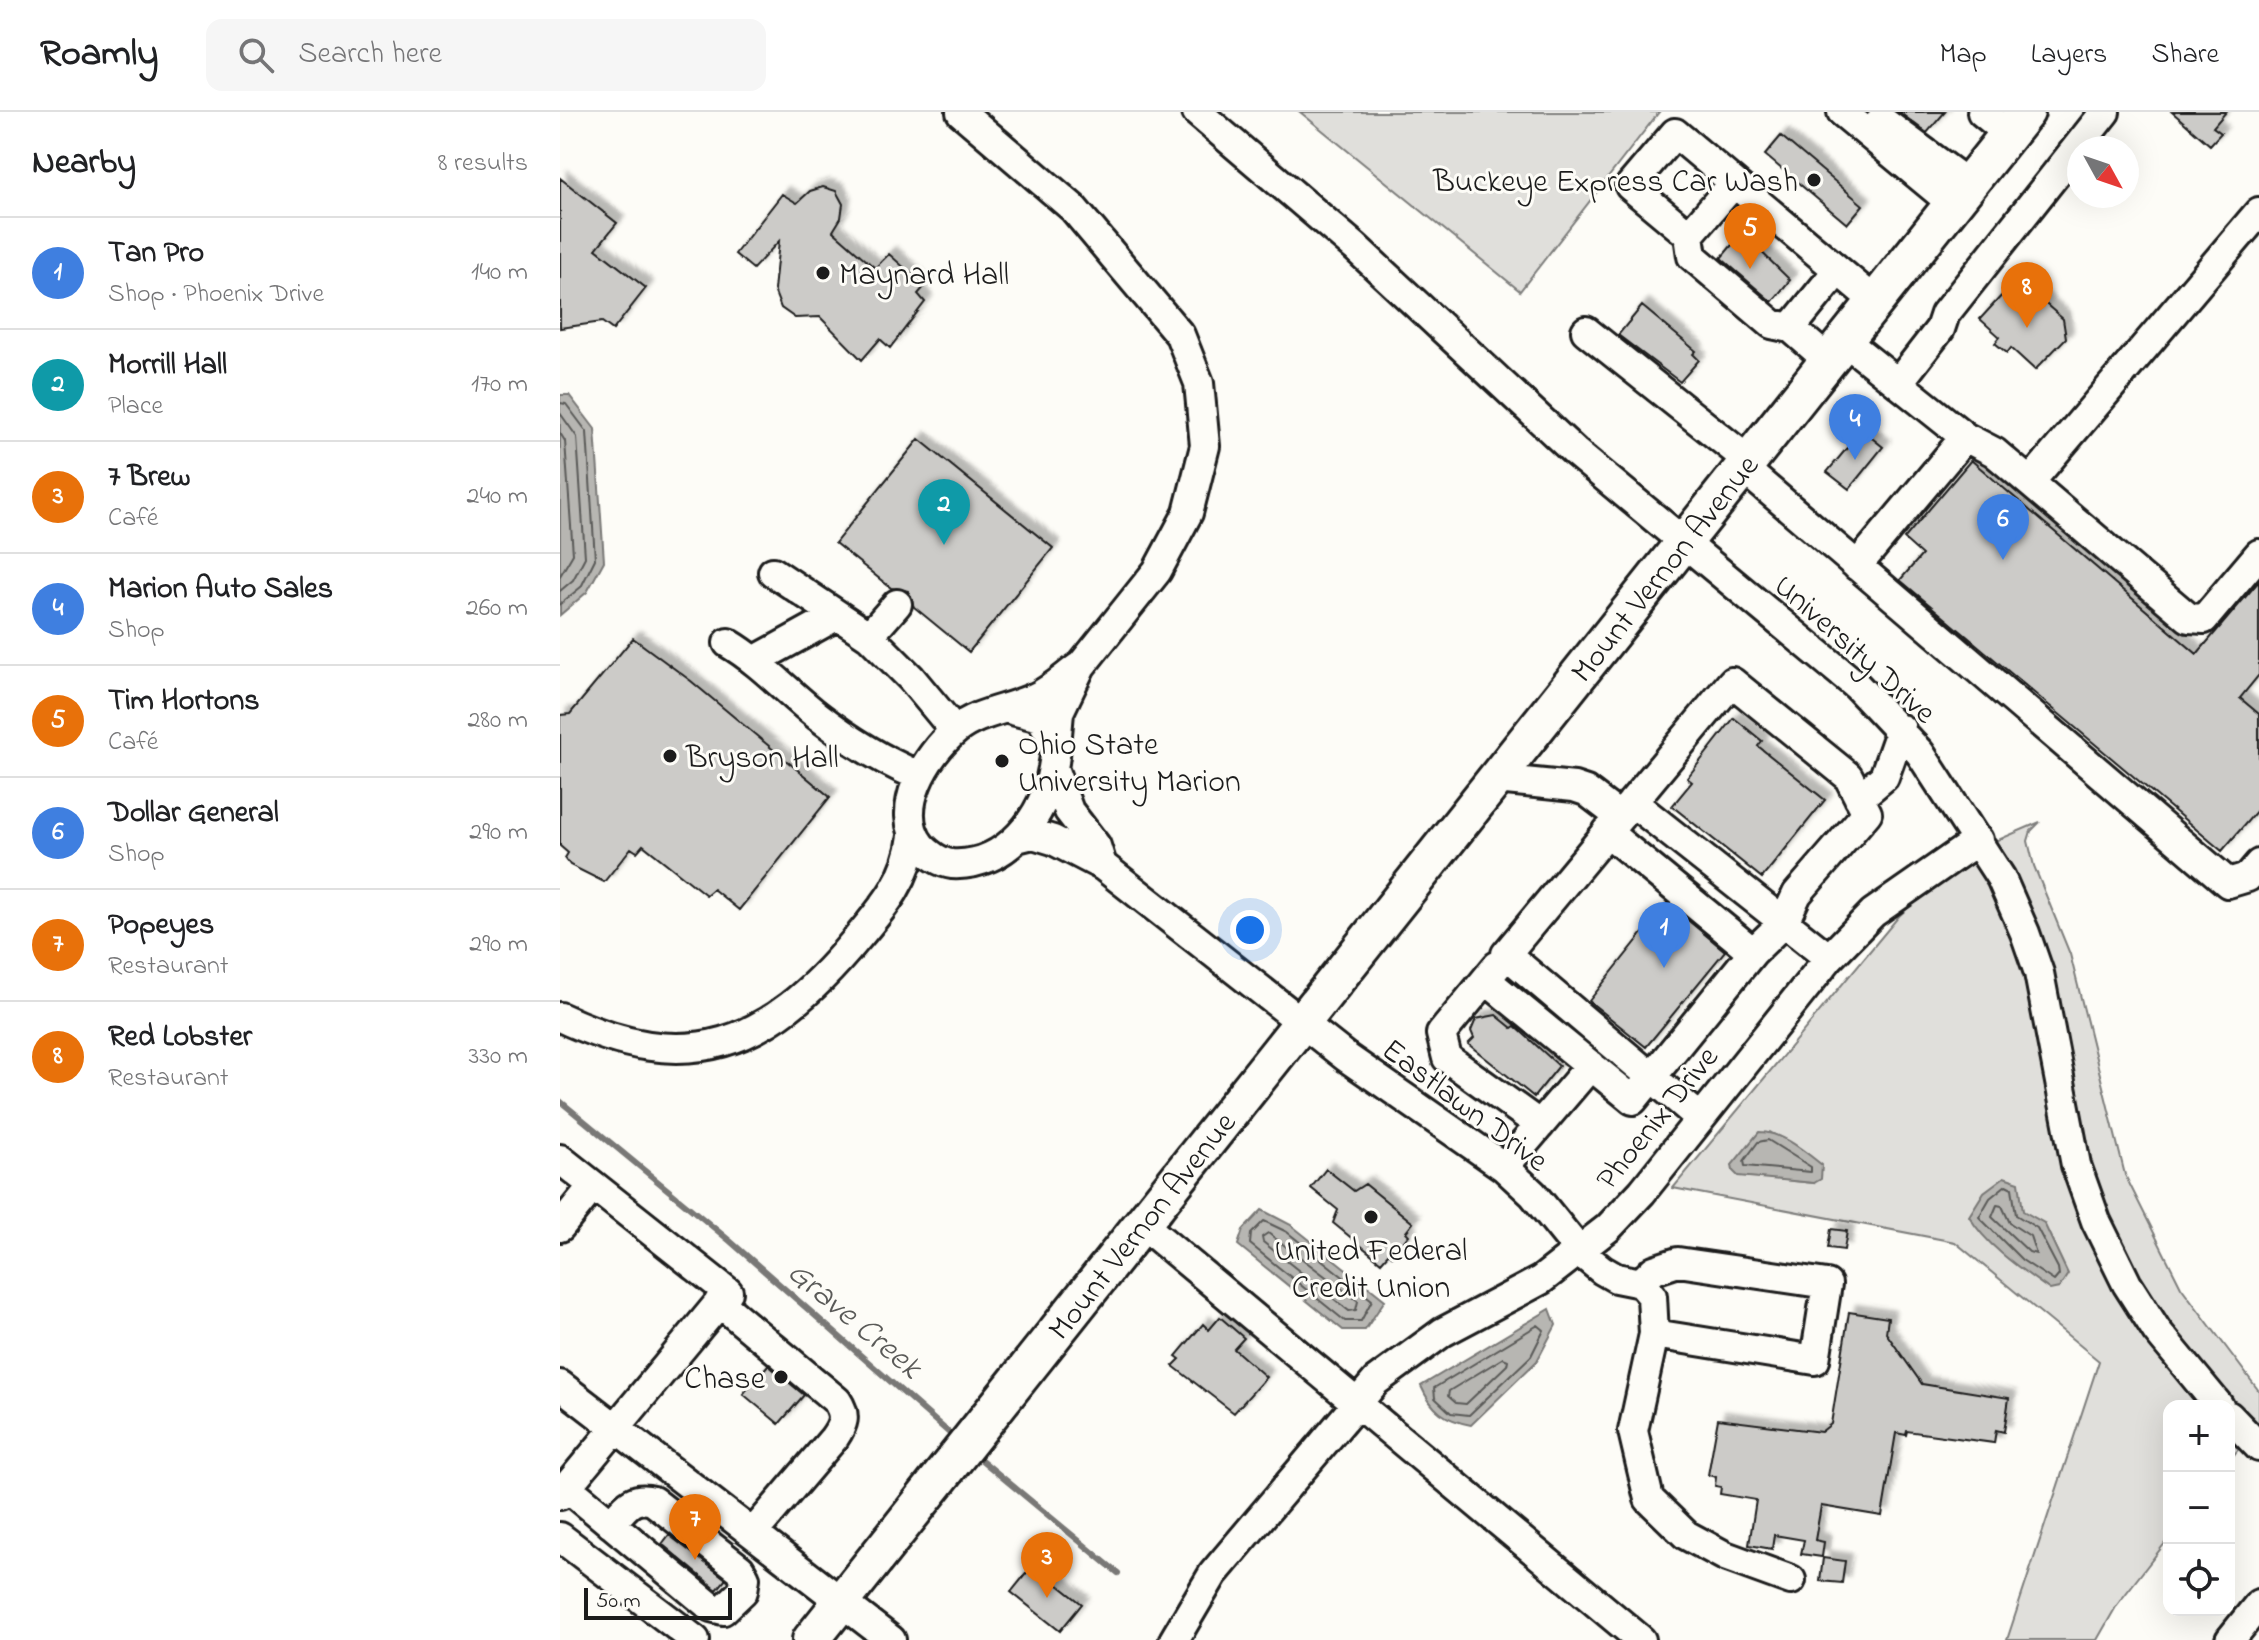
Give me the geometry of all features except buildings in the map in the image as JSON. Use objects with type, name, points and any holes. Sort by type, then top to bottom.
[{"type":"main road","name":"Mount Vernon Avenue","points":[[811,1640],[1961,194],[2006,119]]},
{"type":"street","points":[[560,1017],[597,1034],[644,1046],[690,1048],[741,1037],[781,1015],[820,984],[895,894],[928,870],[991,855],[1017,838],[1038,815],[1050,789],[1059,712],[1081,666],[1157,571],[1188,513],[1205,446],[1199,383],[1180,335],[1073,208],[961,112]]},
{"type":"street","name":"University Drive","points":[[1197,112],[1355,247],[1575,452],[1857,686],[1901,729],[2001,878],[2039,973],[2076,1165],[2096,1221],[2127,1284],[2157,1331],[2214,1400]]},
{"type":"street","points":[[1842,112],[1961,194]]},
{"type":"street","points":[[1871,112],[1902,139],[1930,153],[1961,194]]},
{"type":"street","points":[[1898,383],[1940,329],[1945,314],[2105,112]]},
{"type":"street","points":[[1876,302],[1675,133],[1630,186],[1689,235],[1692,256],[1772,324],[1791,328],[1898,383],[1965,437],[1994,452],[2189,618],[2204,619],[2259,554]]},
{"type":"street","points":[[1689,235],[1734,183]]},
{"type":"street","points":[[2030,482],[2259,212]]},
{"type":"street","points":[[1791,328],[1838,270]]},
{"type":"street","points":[[1586,331],[1746,465],[1857,566],[2228,883],[2248,877],[2259,864]]},
{"type":"street","points":[[1857,566],[1965,437]]},
{"type":"street","points":[[773,572],[869,636],[943,713],[955,731]]},
{"type":"street","points":[[869,636],[897,604]]},
{"type":"street","points":[[756,660],[836,616]]},
{"type":"street","points":[[728,643],[756,660],[819,717],[880,757],[919,776]]},
{"type":"street","points":[[895,894],[910,856],[913,836],[909,811],[919,776],[955,731],[977,716],[1008,709],[1040,695],[1081,666]]},
{"type":"street","points":[[1486,980],[1633,1100],[1753,952],[1784,922],[1797,894],[1867,813],[1848,776],[1732,682],[1441,1034],[1447,1058],[1540,1125]]},
{"type":"street","points":[[1008,709],[1040,717],[1069,811],[1096,846],[1103,866]]},
{"type":"street","points":[[1859,798],[1884,777],[1901,729]]},
{"type":"street","points":[[1496,779],[1586,791],[1620,817],[1784,922],[1829,958]]},
{"type":"street","points":[[1620,817],[1753,952]]},
{"type":"street","points":[[1017,838],[1033,834],[1053,840],[1103,866],[1301,1023]]},
{"type":"street","points":[[913,836],[928,854],[951,864]]},
{"type":"street","name":"Phoenix Drive","points":[[1174,1640],[1213,1574],[1376,1381],[1443,1332],[1541,1280],[1580,1252],[1642,1192],[1829,958],[1873,913],[1978,840]]},
{"type":"street","points":[[1506,954],[1700,1118]]},
{"type":"street","name":"Eastlawn Drive","points":[[1301,1023],[1504,1167],[1533,1194],[1580,1252],[1616,1278],[1641,1283]]},
{"type":"street","points":[[1504,1167],[1591,1065]]},
{"type":"street","points":[[560,1159],[728,1292],[563,1491],[611,1524],[711,1607],[723,1610],[743,1591],[745,1578],[740,1569],[653,1501],[640,1497],[630,1501],[611,1524]]},
{"type":"street","points":[[560,1227],[593,1186]]},
{"type":"street","points":[[1142,1224],[1641,1640]]},
{"type":"street","points":[[1654,1334],[1815,1360],[1827,1284],[1678,1262],[1654,1270],[1641,1283],[1652,1296],[1654,1334],[1633,1431],[1639,1470],[1649,1499],[1686,1535],[1725,1556],[1791,1580]]},
{"type":"street","points":[[719,1302],[837,1401],[844,1411],[842,1425],[834,1438],[753,1533]]},
{"type":"street","points":[[560,1385],[891,1640]]},
{"type":"street","points":[[2235,1422],[2259,1447]]},
{"type":"street","points":[[560,1537],[695,1640]]},
{"type":"street","points":[[2230,1640],[2259,1604]]},
{"type":"shaded area","points":[[1300,112],[1659,112],[1520,291]]},
{"type":"shaded area","points":[[2040,822],[2031,831],[2028,841],[2034,866],[2070,954],[2125,1175],[2181,1287],[2259,1391],[2259,1452],[2245,1441],[2235,1454],[2235,1400],[2163,1400],[2163,1546],[2117,1605],[2097,1640],[2007,1640],[2099,1361],[1955,1242],[1673,1188],[1899,916],[1970,852]],"holes":[[[1770,1132],[1806,1153],[1814,1183],[1739,1175]]]},
{"type":"water","points":[[560,395],[569,395],[595,429],[604,561],[587,592],[560,615]]},
{"type":"water","points":[[1759,1132],[1785,1139],[1808,1154],[1822,1165],[1821,1179],[1814,1183],[1738,1176],[1732,1165]]},
{"type":"water","points":[[2004,1177],[2019,1182],[2023,1211],[2044,1223],[2068,1274],[2059,1288],[2050,1290],[2017,1266],[1985,1237],[1969,1216],[1984,1192]]},
{"type":"water","points":[[1262,1210],[1291,1225],[1385,1300],[1365,1330],[1343,1330],[1238,1245],[1243,1230]]},
{"type":"water","points":[[1550,1309],[1556,1325],[1537,1361],[1471,1425],[1447,1417],[1430,1402],[1421,1386]]},
{"type":"waterway","name":"Grave Creek","points":[[560,1101],[730,1241],[955,1438]]},
{"type":"waterway","name":"Grave Creek","points":[[973,1453],[1118,1573]]},
{"type":"place","name":"Buckeye Express Car Wash","points":[[1814,180]]},
{"type":"place","name":"Tim Hortons","points":[[1750,269]]},
{"type":"place","name":"Maynard Hall","points":[[823,273]]},
{"type":"place","name":"Red Lobster","points":[[2027,328]]},
{"type":"place","name":"Marion Auto Sales","points":[[1855,460]]},
{"type":"place","name":"Morrill Hall","points":[[944,545]]},
{"type":"place","name":"Dollar General","points":[[2003,560]]},
{"type":"place","name":"Bryson Hall","points":[[670,756]]},
{"type":"place","name":"Ohio State University Marion","points":[[1002,761]]},
{"type":"place","name":"Tan Pro","points":[[1664,968]]},
{"type":"place","name":"United Federal Credit Union","points":[[1371,1217]]},
{"type":"place","name":"Chase","points":[[781,1377]]},
{"type":"place","name":"Popeyes","points":[[695,1560]]},
{"type":"place","name":"7 Brew","points":[[1047,1598]]}]
